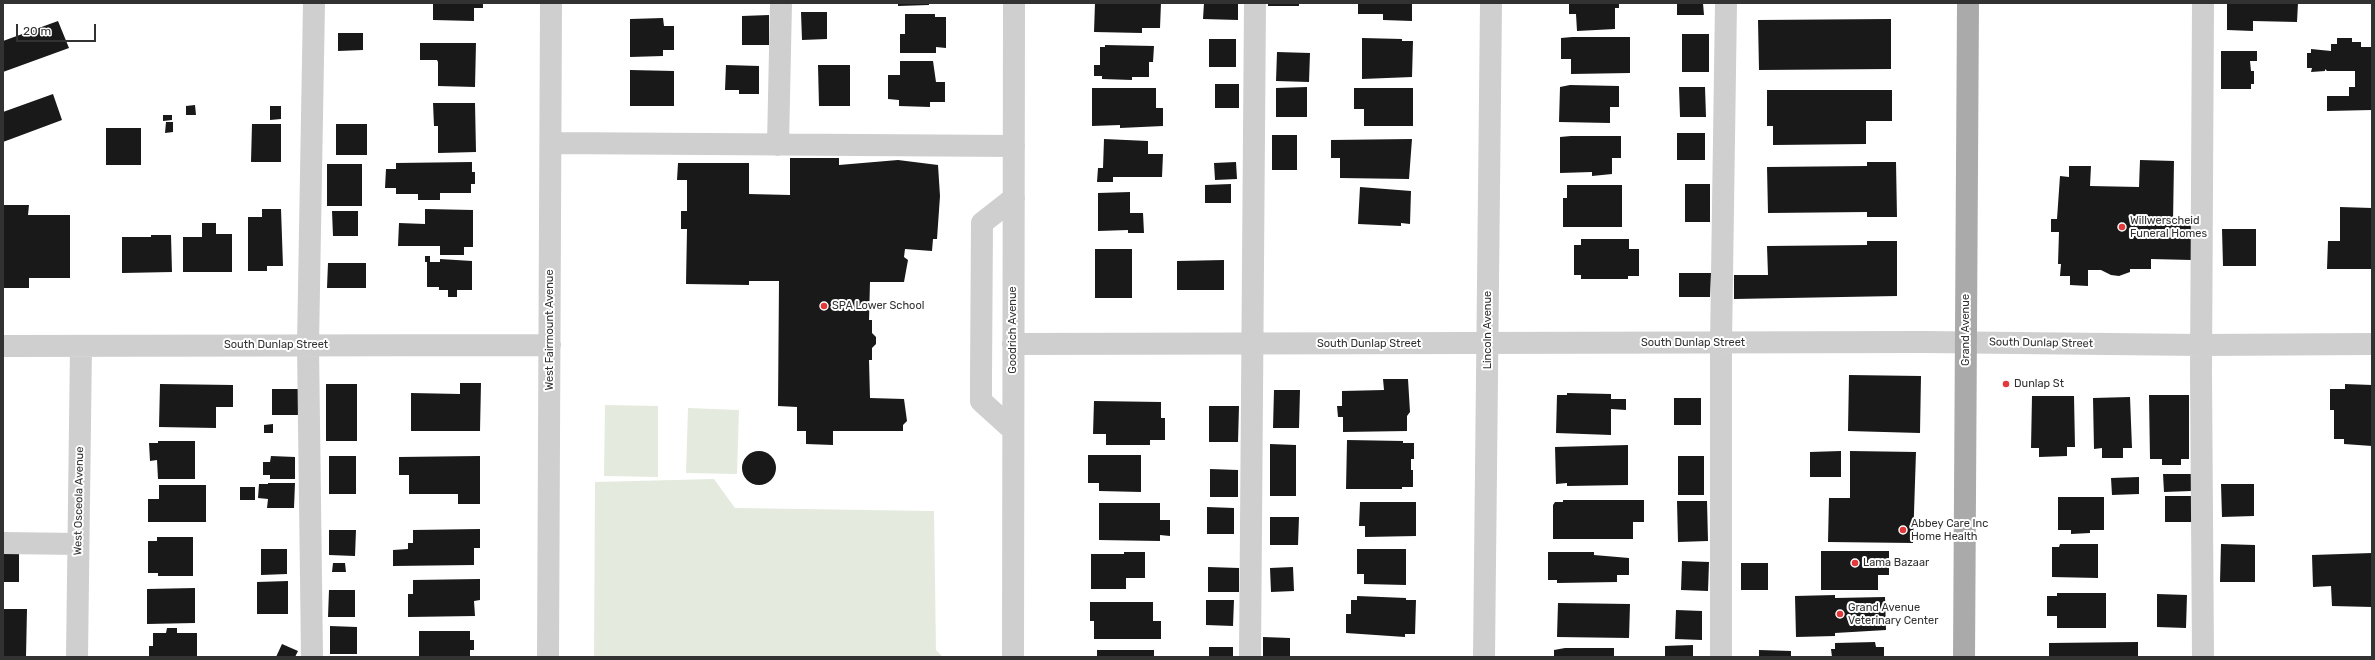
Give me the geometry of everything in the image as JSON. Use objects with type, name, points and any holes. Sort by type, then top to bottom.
[{"type":"main road","name":"Grand Avenue","points":[[1964,657],[1968,3]]},
{"type":"street","points":[[312,657],[308,345],[314,3]]},
{"type":"street","name":"West Fairmount Avenue","points":[[548,657],[551,3]]},
{"type":"street","points":[[778,145],[781,3]]},
{"type":"street","name":"Goodrich Avenue","points":[[1013,657],[1014,3]]},
{"type":"street","points":[[1250,657],[1255,3]]},
{"type":"street","name":"Lincoln Avenue","points":[[1484,657],[1491,3]]},
{"type":"street","points":[[1721,657],[1721,343],[1726,3]]},
{"type":"street","points":[[2203,3],[2201,345],[2203,657]]},
{"type":"street","points":[[550,143],[1014,146]]},
{"type":"street","points":[[1013,430],[981,401],[981,369],[982,223],[1014,198]]},
{"type":"street","name":"South Dunlap Street","points":[[1013,344],[1966,342],[2201,345],[2372,344]]},
{"type":"street","name":"South Dunlap Street","points":[[3,346],[550,345]]},
{"type":"street","name":"West Osceola Avenue","points":[[77,657],[81,346]]},
{"type":"street","points":[[3,544],[78,544]]},
{"type":"shaded area","points":[[605,405],[658,406],[658,477],[604,476]]},
{"type":"shaded area","points":[[688,408],[739,410],[737,474],[686,473]]},
{"type":"shaded area","points":[[714,479],[735,508],[934,511],[936,650],[943,657],[594,657],[595,482]]},
{"type":"building","points":[[433,3],[483,3],[483,8],[474,8],[474,21],[433,20]]},
{"type":"building","points":[[898,3],[929,3],[929,5],[898,6]]},
{"type":"building","points":[[1095,3],[1161,3],[1160,28],[1142,28],[1142,33],[1094,32]]},
{"type":"building","points":[[1204,3],[1238,3],[1238,20],[1203,19]]},
{"type":"building","points":[[1268,3],[1299,3],[1299,6],[1268,6]]},
{"type":"building","points":[[1358,3],[1412,3],[1412,21],[1383,20],[1383,14],[1358,14]]},
{"type":"building","points":[[1569,3],[1619,3],[1619,8],[1615,8],[1615,29],[1577,31],[1576,14],[1569,14]]},
{"type":"building","points":[[1677,3],[1703,3],[1704,15],[1677,15]]},
{"type":"building","points":[[2227,3],[2298,3],[2297,22],[2253,21],[2253,31],[2227,30]]},
{"type":"building","points":[[801,12],[827,12],[827,39],[802,40]]},
{"type":"building","points":[[905,14],[935,14],[935,17],[946,17],[946,48],[936,47],[936,53],[900,53],[900,34],[905,34]]},
{"type":"building","points":[[769,15],[769,45],[742,45],[742,16]]},
{"type":"building","points":[[663,18],[664,26],[674,26],[674,50],[663,50],[663,56],[630,57],[630,19]]},
{"type":"building","points":[[1891,19],[1891,69],[1759,70],[1758,20]]},
{"type":"building","points":[[58,21],[69,48],[3,72],[3,41]]},
{"type":"building","points":[[338,33],[363,33],[363,50],[338,51]]},
{"type":"building","points":[[1682,34],[1709,34],[1709,72],[1682,72]]},
{"type":"building","points":[[1630,37],[1630,73],[1571,74],[1571,59],[1561,59],[1561,38]]},
{"type":"building","points":[[1362,38],[1402,39],[1402,41],[1413,41],[1412,77],[1362,79]]},
{"type":"building","points":[[2337,38],[2352,38],[2352,42],[2361,42],[2361,47],[2372,47],[2372,110],[2327,111],[2327,96],[2349,96],[2349,87],[2355,87],[2355,71],[2327,71],[2325,69],[2325,71],[2311,72],[2312,68],[2307,68],[2307,53],[2311,53],[2311,49],[2331,51],[2331,44],[2337,44]]},
{"type":"building","points":[[1209,39],[1236,39],[1236,67],[1209,67]]},
{"type":"building","points":[[420,43],[476,43],[475,87],[438,86],[438,62],[437,60],[420,60]]},
{"type":"building","points":[[1105,45],[1154,46],[1153,62],[1149,62],[1149,77],[1132,77],[1132,80],[1102,79],[1102,76],[1094,76],[1094,65],[1100,65],[1100,47],[1105,47]]},
{"type":"building","points":[[2221,51],[2257,51],[2257,61],[2250,61],[2251,71],[2254,71],[2254,84],[2251,84],[2251,89],[2221,89]]},
{"type":"building","points":[[1277,52],[1310,53],[1309,82],[1276,81]]},
{"type":"building","points":[[900,61],[933,61],[936,82],[945,82],[945,102],[930,102],[930,107],[899,106],[899,100],[888,99],[888,75],[900,75]]},
{"type":"building","points":[[726,65],[759,66],[759,94],[739,94],[739,90],[725,90]]},
{"type":"building","points":[[818,65],[850,65],[850,106],[819,106]]},
{"type":"building","points":[[630,70],[674,71],[674,106],[630,106]]},
{"type":"building","points":[[1215,84],[1239,84],[1239,108],[1215,108]]},
{"type":"building","points":[[1570,85],[1619,86],[1619,107],[1610,107],[1610,123],[1559,122],[1560,87]]},
{"type":"building","points":[[1307,87],[1307,117],[1276,117],[1276,88]]},
{"type":"building","points":[[1679,87],[1705,87],[1706,117],[1680,117]]},
{"type":"building","points":[[1092,88],[1156,88],[1156,108],[1163,108],[1163,126],[1120,128],[1120,125],[1092,126]]},
{"type":"building","points":[[1354,88],[1413,88],[1413,126],[1364,126],[1364,109],[1354,109]]},
{"type":"building","points":[[1767,90],[1892,90],[1892,121],[1866,121],[1866,144],[1773,145],[1773,126],[1767,126]]},
{"type":"building","points":[[53,94],[62,120],[3,142],[3,112]]},
{"type":"building","points":[[433,103],[475,103],[476,152],[438,153],[438,126],[434,126]]},
{"type":"building","points":[[195,105],[196,115],[186,115],[186,106]]},
{"type":"building","points":[[270,106],[281,106],[281,119],[270,120]]},
{"type":"building","points":[[163,115],[172,115],[172,120],[163,121]]},
{"type":"building","points":[[166,122],[173,122],[173,132],[165,133]]},
{"type":"building","points":[[252,124],[281,124],[281,162],[251,162]]},
{"type":"building","points":[[336,124],[367,124],[367,155],[336,155]]},
{"type":"building","points":[[106,128],[141,128],[141,165],[106,165]]},
{"type":"building","points":[[1677,133],[1705,133],[1705,160],[1677,160]]},
{"type":"building","points":[[1272,135],[1297,135],[1297,170],[1272,170]]},
{"type":"building","points":[[1621,136],[1621,158],[1612,158],[1612,174],[1592,176],[1592,172],[1560,173],[1560,137]]},
{"type":"building","points":[[1104,139],[1148,141],[1148,154],[1163,154],[1162,177],[1113,177],[1113,182],[1097,182],[1098,168],[1103,168]]},
{"type":"building","points":[[1412,139],[1409,179],[1340,178],[1340,158],[1331,158],[1331,140]]},
{"type":"building","name":"SPA Lower School","points":[[790,158],[839,158],[839,165],[898,160],[938,165],[940,196],[937,239],[933,239],[932,251],[905,249],[904,257],[908,260],[904,282],[870,282],[869,320],[872,320],[872,333],[876,337],[876,344],[872,348],[872,360],[869,360],[870,398],[904,399],[907,421],[903,425],[903,431],[833,431],[833,445],[806,444],[806,431],[797,431],[797,407],[778,406],[779,281],[749,281],[749,285],[686,284],[687,229],[681,229],[681,211],[687,211],[687,180],[677,180],[678,163],[749,163],[749,194],[790,195]]},
{"type":"building","name":"Willwerscheid Funeral Homes","points":[[2140,160],[2174,161],[2173,222],[2192,223],[2191,260],[2151,259],[2151,269],[2130,269],[2130,272],[2119,276],[2111,275],[2101,270],[2088,270],[2088,286],[2070,285],[2070,276],[2060,276],[2061,264],[2058,264],[2059,232],[2051,232],[2051,219],[2057,219],[2060,176],[2069,177],[2069,166],[2091,166],[2090,186],[2139,187]]},
{"type":"building","points":[[472,162],[472,172],[475,172],[475,184],[471,184],[471,193],[440,193],[440,200],[418,200],[418,194],[396,194],[396,188],[385,188],[386,169],[396,169],[396,163]]},
{"type":"building","points":[[1236,162],[1237,179],[1215,180],[1214,163]]},
{"type":"building","points":[[1867,162],[1896,162],[1897,217],[1867,217],[1867,212],[1768,213],[1767,167],[1867,166]]},
{"type":"building","points":[[327,164],[362,164],[362,206],[327,206]]},
{"type":"building","points":[[1231,184],[1231,203],[1205,203],[1205,185]]},
{"type":"building","points":[[1685,184],[1710,184],[1710,222],[1685,222]]},
{"type":"building","points":[[1567,185],[1622,185],[1622,227],[1563,227],[1563,198],[1567,198]]},
{"type":"building","points":[[1360,187],[1411,191],[1410,224],[1401,223],[1401,226],[1358,224]]},
{"type":"building","points":[[1130,192],[1130,213],[1143,213],[1144,233],[1128,233],[1128,230],[1098,231],[1098,193]]},
{"type":"building","points":[[3,205],[29,205],[28,215],[70,215],[70,278],[29,278],[29,288],[3,288]]},
{"type":"building","points":[[2340,207],[2372,208],[2372,269],[2327,269],[2328,241],[2340,241]]},
{"type":"building","points":[[262,209],[281,209],[283,266],[267,266],[267,271],[248,271],[248,217],[262,217]]},
{"type":"building","points":[[425,209],[473,210],[473,247],[464,247],[464,255],[440,255],[440,246],[398,246],[399,223],[425,224]]},
{"type":"building","points":[[332,211],[358,211],[358,236],[333,236]]},
{"type":"building","points":[[202,223],[216,223],[216,234],[232,234],[232,272],[183,272],[183,237],[202,237]]},
{"type":"building","points":[[2222,229],[2256,229],[2256,266],[2223,266]]},
{"type":"building","points":[[151,235],[171,235],[172,272],[122,273],[122,237],[151,237]]},
{"type":"building","points":[[1581,239],[1629,239],[1629,249],[1639,249],[1639,276],[1628,276],[1628,279],[1581,279],[1581,275],[1574,275],[1574,245],[1581,245]]},
{"type":"building","points":[[1867,241],[1897,241],[1897,296],[1734,299],[1734,275],[1768,275],[1767,246],[1867,245]]},
{"type":"building","points":[[1095,249],[1132,249],[1132,298],[1095,298]]},
{"type":"building","points":[[425,256],[430,256],[430,262],[440,262],[440,259],[472,261],[472,290],[457,290],[457,297],[448,297],[448,290],[439,290],[439,287],[427,287],[427,262],[425,262]]},
{"type":"building","points":[[1224,260],[1224,290],[1177,290],[1177,261]]},
{"type":"building","points":[[328,263],[366,263],[366,288],[327,288]]},
{"type":"building","points":[[1679,273],[1711,273],[1710,297],[1679,297]]},
{"type":"building","points":[[1849,375],[1921,376],[1920,433],[1848,431]]},
{"type":"building","points":[[1383,379],[1408,379],[1410,412],[1407,416],[1407,431],[1343,432],[1343,417],[1338,417],[1337,406],[1342,406],[1342,391],[1384,390]]},
{"type":"building","points":[[460,383],[481,383],[480,431],[411,431],[411,393],[460,394]]},
{"type":"building","points":[[160,384],[233,385],[233,407],[216,407],[216,428],[159,427]]},
{"type":"building","points":[[326,384],[357,384],[357,441],[326,441]]},
{"type":"building","points":[[2345,384],[2372,385],[2372,446],[2344,444],[2344,439],[2334,439],[2334,410],[2330,410],[2330,389],[2345,389]]},
{"type":"building","points":[[272,389],[300,389],[300,415],[272,415]]},
{"type":"building","points":[[1274,390],[1300,390],[1299,428],[1273,428]]},
{"type":"building","points":[[1567,393],[1611,394],[1611,399],[1626,399],[1626,410],[1611,409],[1611,435],[1556,433],[1557,395],[1567,395]]},
{"type":"building","points":[[2149,395],[2189,395],[2189,459],[2181,459],[2181,465],[2162,465],[2162,459],[2150,459]]},
{"type":"building","points":[[2032,396],[2074,396],[2075,447],[2067,447],[2067,456],[2039,457],[2039,448],[2031,448]]},
{"type":"building","points":[[2130,397],[2132,448],[2123,448],[2123,458],[2102,458],[2102,448],[2094,449],[2093,398]]},
{"type":"building","points":[[1674,398],[1701,398],[1701,425],[1674,425]]},
{"type":"building","points":[[1094,401],[1161,402],[1161,418],[1165,418],[1165,440],[1150,440],[1150,445],[1106,445],[1106,434],[1093,434]]},
{"type":"building","points":[[1209,406],[1239,406],[1238,442],[1209,442]]},
{"type":"building","points":[[273,424],[273,433],[264,433],[264,425]]},
{"type":"building","points":[[1347,440],[1403,441],[1403,443],[1414,443],[1414,459],[1411,459],[1411,470],[1413,470],[1413,487],[1402,487],[1402,489],[1346,489]]},
{"type":"building","points":[[158,441],[195,441],[195,479],[158,479],[157,460],[150,461],[149,443],[158,443]]},
{"type":"building","points":[[1270,444],[1296,445],[1296,496],[1270,496]]},
{"type":"building","points":[[1628,445],[1628,485],[1567,486],[1567,483],[1556,484],[1555,447]]},
{"type":"building","points":[[756,451],[762,451],[766,452],[773,458],[776,468],[775,475],[769,482],[762,485],[756,485],[752,484],[745,478],[742,471],[742,465],[743,461],[749,454]]},
{"type":"building","points":[[1841,451],[1841,477],[1810,477],[1810,452]]},
{"type":"building","points":[[1850,451],[1916,452],[1913,543],[1828,542],[1829,498],[1850,498]]},
{"type":"building","points":[[1088,455],[1141,455],[1141,492],[1099,491],[1099,483],[1088,483]]},
{"type":"building","points":[[271,456],[295,457],[295,479],[270,479],[270,475],[263,475],[263,462],[270,462]]},
{"type":"building","points":[[329,456],[356,456],[356,494],[329,494]]},
{"type":"building","points":[[480,456],[480,504],[458,504],[458,494],[409,494],[409,475],[399,475],[399,457]]},
{"type":"building","points":[[1678,456],[1704,456],[1704,495],[1678,495]]},
{"type":"building","points":[[1210,469],[1238,470],[1238,497],[1210,497]]},
{"type":"building","points":[[2163,474],[2191,474],[2191,491],[2164,492]]},
{"type":"building","points":[[2139,477],[2139,494],[2112,495],[2111,478]]},
{"type":"building","points":[[295,483],[294,508],[267,508],[268,499],[258,498],[259,484]]},
{"type":"building","points":[[2221,484],[2254,484],[2254,516],[2222,517]]},
{"type":"building","points":[[159,485],[206,485],[206,522],[148,522],[148,499],[159,499]]},
{"type":"building","points":[[240,487],[255,487],[255,500],[240,500]]},
{"type":"building","points":[[2165,496],[2193,496],[2193,522],[2165,522]]},
{"type":"building","points":[[2058,497],[2104,497],[2104,530],[2090,530],[2090,533],[2071,534],[2071,530],[2058,530]]},
{"type":"building","points":[[1563,500],[1644,500],[1644,522],[1633,522],[1633,539],[1553,539],[1553,505],[1555,502],[1563,502]]},
{"type":"building","points":[[1677,501],[1707,501],[1708,541],[1678,542]]},
{"type":"building","points":[[1360,502],[1416,502],[1416,536],[1365,537],[1365,526],[1359,526]]},
{"type":"building","points":[[1099,503],[1160,503],[1160,520],[1170,520],[1170,536],[1160,535],[1160,541],[1099,540]]},
{"type":"building","points":[[1207,507],[1234,508],[1234,534],[1207,534]]},
{"type":"building","points":[[1270,517],[1299,517],[1298,545],[1270,545]]},
{"type":"building","points":[[480,529],[480,548],[474,548],[474,565],[393,566],[393,550],[408,549],[408,543],[413,543],[413,530]]},
{"type":"building","points":[[329,530],[356,530],[355,556],[329,555]]},
{"type":"building","points":[[157,537],[193,537],[193,576],[158,576],[158,573],[148,573],[148,541],[157,541]]},
{"type":"building","points":[[2060,544],[2098,544],[2098,578],[2052,577],[2052,547],[2059,547]]},
{"type":"building","points":[[2221,544],[2255,545],[2255,582],[2220,582]]},
{"type":"building","points":[[261,549],[287,549],[287,574],[261,575]]},
{"type":"building","points":[[1357,549],[1406,549],[1406,585],[1364,584],[1364,574],[1357,574]]},
{"type":"building","name":"Lama Bazaar","points":[[1821,551],[1889,551],[1889,575],[1878,575],[1878,590],[1821,590]]},
{"type":"building","points":[[3,552],[19,552],[19,582],[3,582]]},
{"type":"building","points":[[1124,552],[1145,552],[1145,578],[1126,578],[1126,589],[1091,589],[1091,554],[1124,554]]},
{"type":"building","points":[[1548,552],[1594,552],[1594,555],[1629,558],[1629,575],[1617,575],[1617,582],[1557,583],[1557,580],[1548,580]]},
{"type":"building","points":[[2372,553],[2372,607],[2332,606],[2331,586],[2313,587],[2312,555]]},
{"type":"building","points":[[1682,561],[1709,562],[1708,591],[1681,590]]},
{"type":"building","points":[[333,563],[345,563],[346,572],[332,572]]},
{"type":"building","points":[[1741,563],[1768,563],[1768,590],[1741,590]]},
{"type":"building","points":[[1208,567],[1239,568],[1239,592],[1208,592]]},
{"type":"building","points":[[1293,567],[1294,591],[1271,592],[1270,568]]},
{"type":"building","points":[[480,579],[480,600],[474,601],[475,616],[408,617],[408,594],[413,594],[413,580]]},
{"type":"building","points":[[288,581],[288,614],[257,614],[257,582]]},
{"type":"building","points":[[195,588],[195,623],[147,624],[147,589]]},
{"type":"building","points":[[329,590],[355,590],[355,617],[328,617]]},
{"type":"building","points":[[2057,593],[2106,593],[2106,628],[2057,628],[2057,616],[2047,616],[2047,596],[2057,596]]},
{"type":"building","points":[[2157,594],[2187,595],[2186,628],[2157,627]]},
{"type":"building","name":"Grand Avenue Veterinary Center","points":[[1835,595],[1835,598],[1885,597],[1886,630],[1835,633],[1835,636],[1796,637],[1795,596]]},
{"type":"building","points":[[1357,596],[1406,598],[1406,600],[1416,600],[1415,634],[1405,634],[1405,637],[1346,633],[1346,614],[1351,614],[1351,600],[1357,600]]},
{"type":"building","points":[[1206,600],[1234,600],[1233,626],[1206,625]]},
{"type":"building","points":[[1090,602],[1153,602],[1153,621],[1161,621],[1161,639],[1094,639],[1094,621],[1090,621]]},
{"type":"building","points":[[1558,603],[1630,604],[1629,638],[1557,637]]},
{"type":"building","points":[[3,609],[27,609],[26,657],[3,657]]},
{"type":"building","points":[[1676,610],[1702,611],[1702,640],[1675,639]]},
{"type":"building","points":[[330,626],[357,627],[357,654],[330,654]]},
{"type":"building","points":[[167,628],[177,628],[177,633],[197,633],[197,657],[149,657],[149,646],[153,646],[153,633],[166,633]]},
{"type":"building","points":[[419,631],[470,631],[470,640],[474,640],[474,650],[470,650],[470,657],[419,657]]},
{"type":"building","points":[[1263,637],[1290,638],[1290,657],[1263,657]]},
{"type":"building","points":[[1875,642],[1876,647],[1884,647],[1884,657],[1832,657],[1831,649],[1835,649],[1835,643]]},
{"type":"building","points":[[2138,642],[2138,657],[2049,657],[2049,643]]},
{"type":"building","points":[[282,644],[298,651],[295,657],[276,657]]},
{"type":"building","points":[[1693,645],[1693,657],[1665,657],[1665,646]]},
{"type":"building","points":[[1209,647],[1233,647],[1233,657],[1209,657]]},
{"type":"building","points":[[1565,648],[1614,648],[1614,657],[1554,657],[1554,650]]},
{"type":"building","points":[[1097,650],[1154,650],[1154,657],[1097,657]]},
{"type":"building","points":[[1759,650],[1791,651],[1791,657],[1759,657]]},
{"type":"place","name":"Willwerscheid Funeral Homes","points":[[2122,227]]},
{"type":"place","name":"SPA Lower School","points":[[824,306]]},
{"type":"place","name":"Dunlap St","points":[[2006,384]]},
{"type":"place","name":"Abbey Care Inc Home Health","points":[[1903,530]]},
{"type":"place","name":"Lama Bazaar","points":[[1855,563]]},
{"type":"place","name":"Grand Avenue Veterinary Center","points":[[1840,614]]}]
